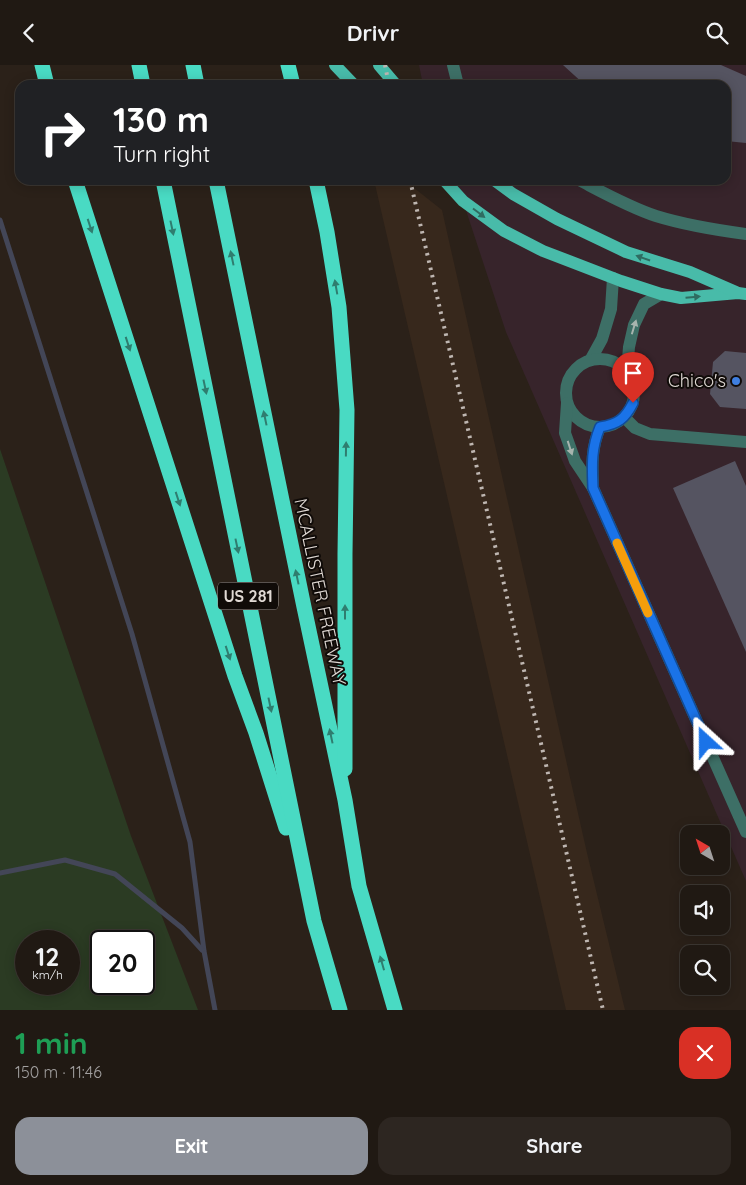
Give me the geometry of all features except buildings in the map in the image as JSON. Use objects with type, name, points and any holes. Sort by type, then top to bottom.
[{"type":"highway","points":[[42,65],[46,80]]},
{"type":"highway","points":[[139,65],[142,80]]},
{"type":"highway","points":[[193,65],[196,80]]},
{"type":"highway","points":[[288,65],[292,80]]},
{"type":"highway","points":[[77,185],[232,667],[256,733],[309,898]]},
{"type":"highway","name":"US 281","points":[[164,185],[309,898],[340,1010]]},
{"type":"highway","name":"MCALLISTER FREEWAY","points":[[217,185],[345,800],[359,886],[396,1010]]},
{"type":"highway","points":[[317,185],[339,307],[347,410],[345,800]]},
{"type":"main road","points":[[335,65],[349,80]]},
{"type":"main road","points":[[379,65],[392,80]]},
{"type":"main road","points":[[449,185],[463,201],[504,231],[543,251],[613,278],[661,294],[680,298],[742,294]]},
{"type":"main road","points":[[501,185],[557,219],[626,252],[690,272],[742,294]]},
{"type":"lane","points":[[453,65],[457,80]]},
{"type":"lane","points":[[589,185],[619,201],[655,216],[714,230],[746,234]]},
{"type":"lane","points":[[591,359],[602,339],[611,309],[613,278]]},
{"type":"lane","points":[[627,372],[629,347],[634,325],[644,304],[661,294]]},
{"type":"lane","points":[[567,403],[571,411],[583,423],[600,427],[610,425],[628,413],[633,403],[633,381],[617,363],[604,359],[591,359],[579,366],[570,376],[566,389],[565,433],[575,461],[593,488],[746,832]]},
{"type":"lane","points":[[624,417],[635,428],[650,434],[746,442]]},
{"type":"lane","points":[[593,488],[592,463],[594,441],[600,427]]},
{"type":"shaded area","points":[[419,65],[746,65],[746,881],[730,844],[730,825],[722,825],[506,332],[458,185],[731,185],[731,80],[422,80]]},
{"type":"shaded area","points":[[375,185],[410,185],[442,210],[587,853],[625,1010],[566,1010]]},
{"type":"green space","points":[[0,449],[131,836],[198,1010],[0,1010]]},
{"type":"waterway","points":[[0,220],[132,634],[190,842],[204,951],[215,1010]]},
{"type":"waterway","points":[[0,873],[65,860],[115,874],[182,928],[202,950]]},
{"type":"railway","points":[[385,65],[388,80]]},
{"type":"railway","points":[[411,185],[603,1010]]},
{"type":"slow traffic","points":[[617,543],[648,613]]},
{"type":"place","name":"Chico's","points":[[736,381]]},
{"type":"route","points":[[633,403],[628,413],[620,420],[600,427],[594,441],[592,463],[593,488],[706,742]]}]
